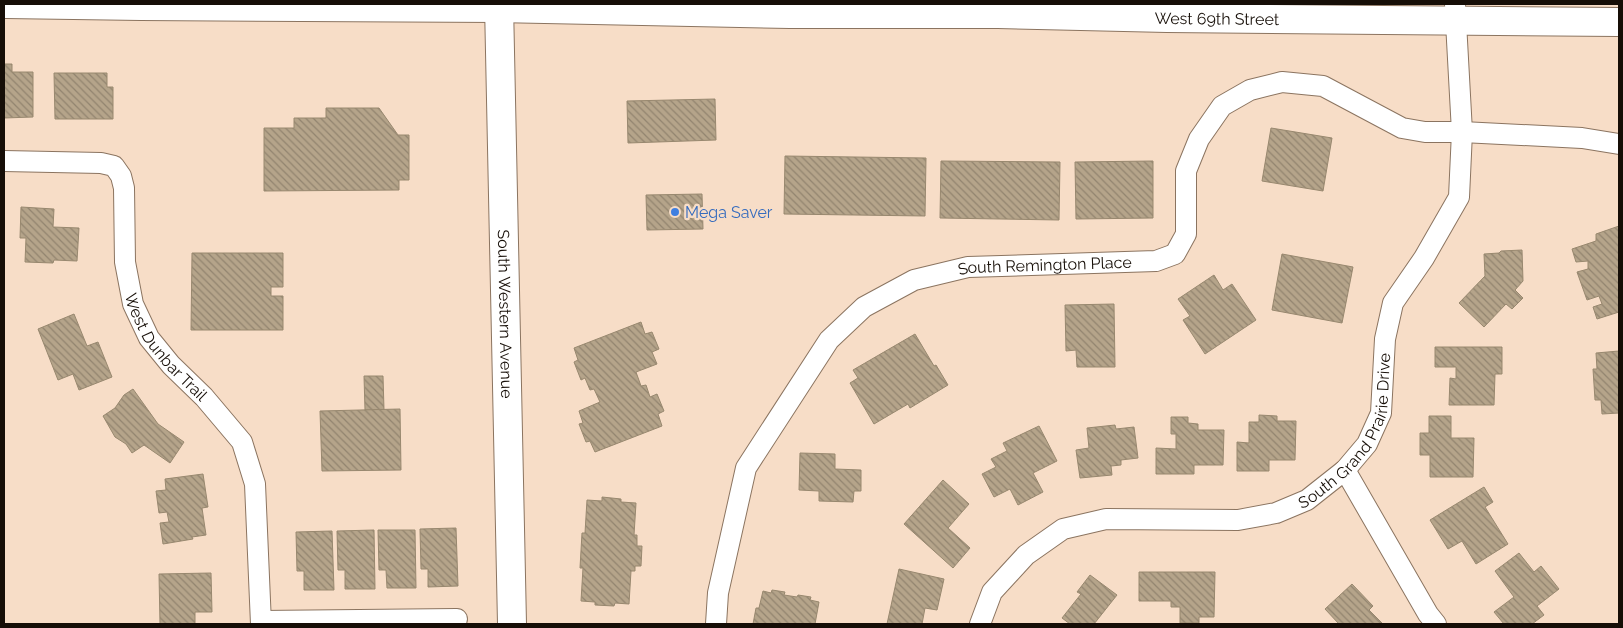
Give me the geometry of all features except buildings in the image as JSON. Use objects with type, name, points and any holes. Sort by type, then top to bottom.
[{"type":"main road","name":"West 69th Street","points":[[6,4],[499,6],[790,14],[998,14],[1167,11],[1455,12],[1619,22]]},
{"type":"main road","name":"South Western Avenue","points":[[499,6],[512,624]]},
{"type":"street","name":"South Grand Prairie Drive","points":[[980,624],[992,592],[1026,555],[1063,529],[1106,519],[1238,520],[1276,512],[1307,500],[1345,470],[1367,444],[1381,414],[1385,339],[1393,302],[1424,258],[1459,197],[1462,132],[1455,12]]},
{"type":"street","name":"South Remington Place","points":[[716,624],[718,593],[746,468],[829,340],[864,307],[914,280],[968,267],[1156,261],[1175,254],[1186,234],[1186,171],[1199,139],[1222,106],[1250,90],[1282,82],[1323,86],[1402,128],[1425,132],[1582,138],[1619,144]]},
{"type":"street","name":"West Dunbar Trail","points":[[4,161],[101,163],[114,166],[121,176],[124,188],[125,262],[133,304],[149,338],[171,365],[204,397],[242,442],[255,484],[261,623]]},
{"type":"street","points":[[1345,470],[1428,614],[1436,624]]},
{"type":"street","points":[[261,623],[457,619]]},
{"type":"place","name":"Mega Saver","points":[[675,212]]}]
